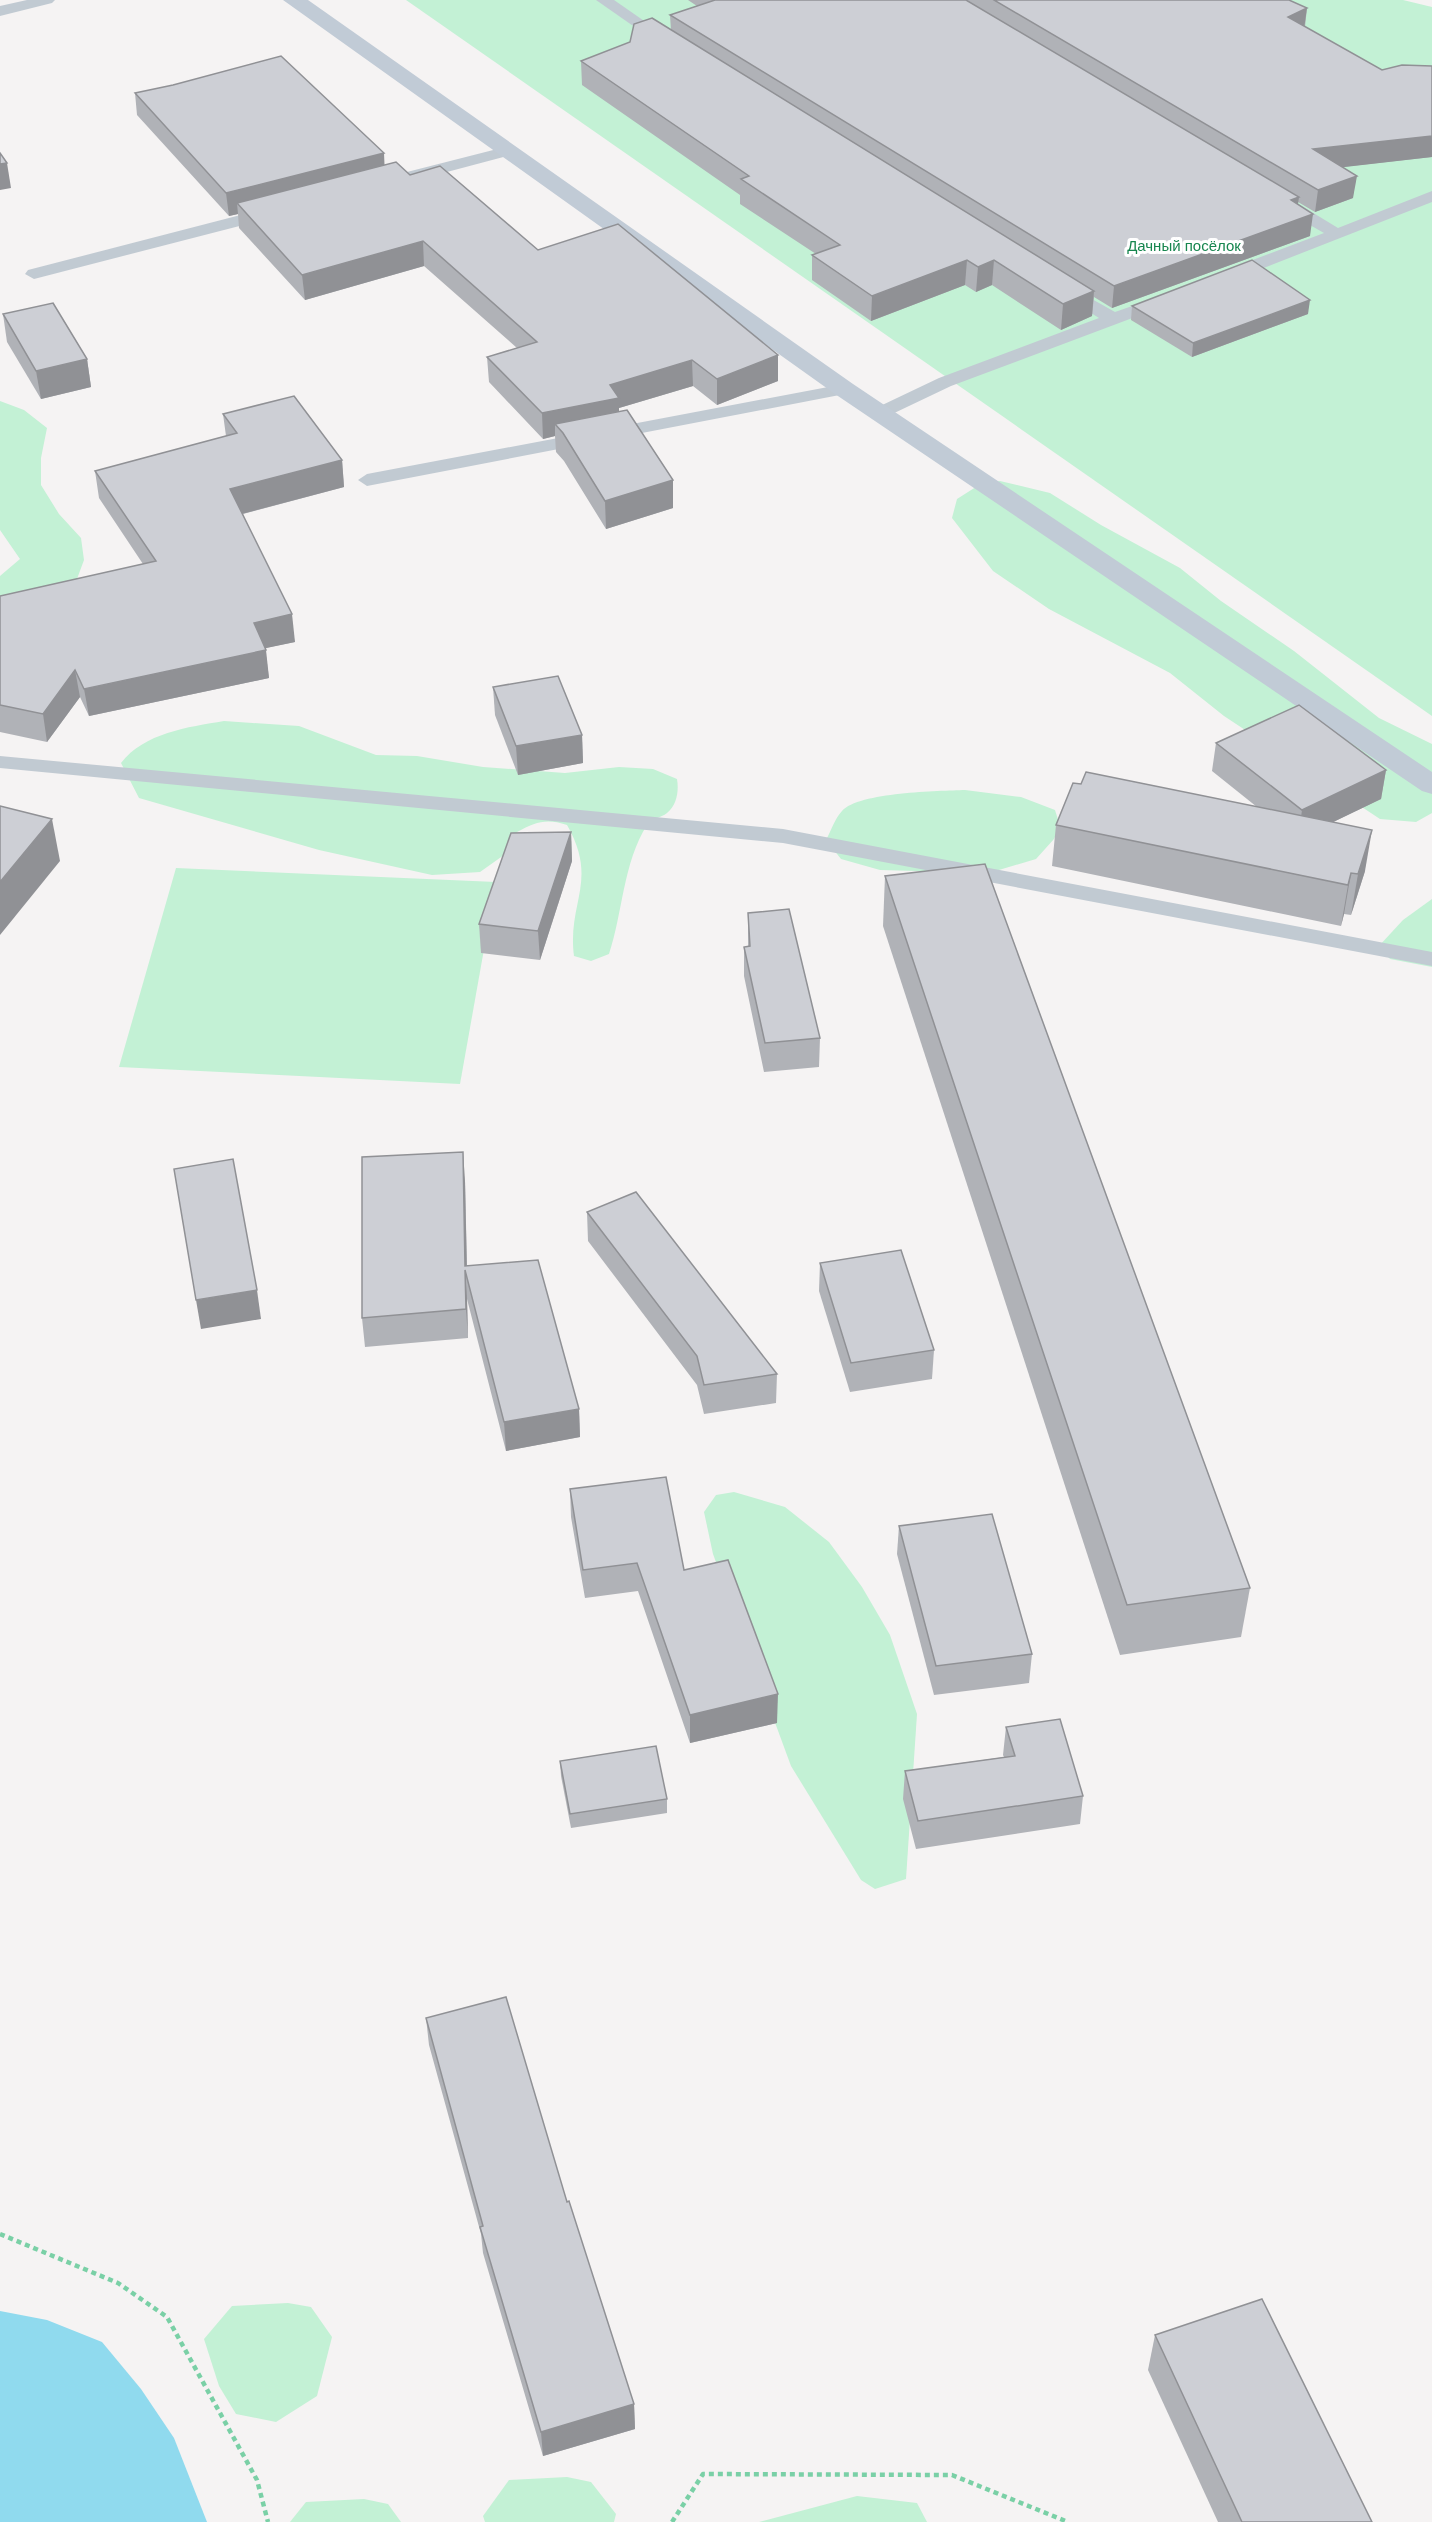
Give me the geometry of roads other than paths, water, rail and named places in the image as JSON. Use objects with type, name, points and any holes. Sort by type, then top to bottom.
[{"type":"main road","points":[[294,0],[844,389],[882,412],[1432,785]]},
{"type":"lane","points":[[0,11],[47,0]]},
{"type":"lane","points":[[604,0],[681,52]]},
{"type":"lane","points":[[393,181],[509,151]]},
{"type":"lane","points":[[1214,281],[1432,196]]},
{"type":"lane","points":[[1276,198],[1337,234]]},
{"type":"lane","points":[[34,274],[289,208]]},
{"type":"lane","points":[[1053,281],[1113,319]]},
{"type":"lane","points":[[882,412],[945,382],[1180,293]]},
{"type":"lane","points":[[367,480],[844,389]]},
{"type":"lane","points":[[0,762],[783,836],[1432,959]]},
{"type":"water","points":[[0,2311],[47,2320],[102,2342],[141,2389],[174,2438],[207,2522],[0,2522]]},
{"type":"park label","name":"Дачный посёлок","points":[[1184,245]]}]
